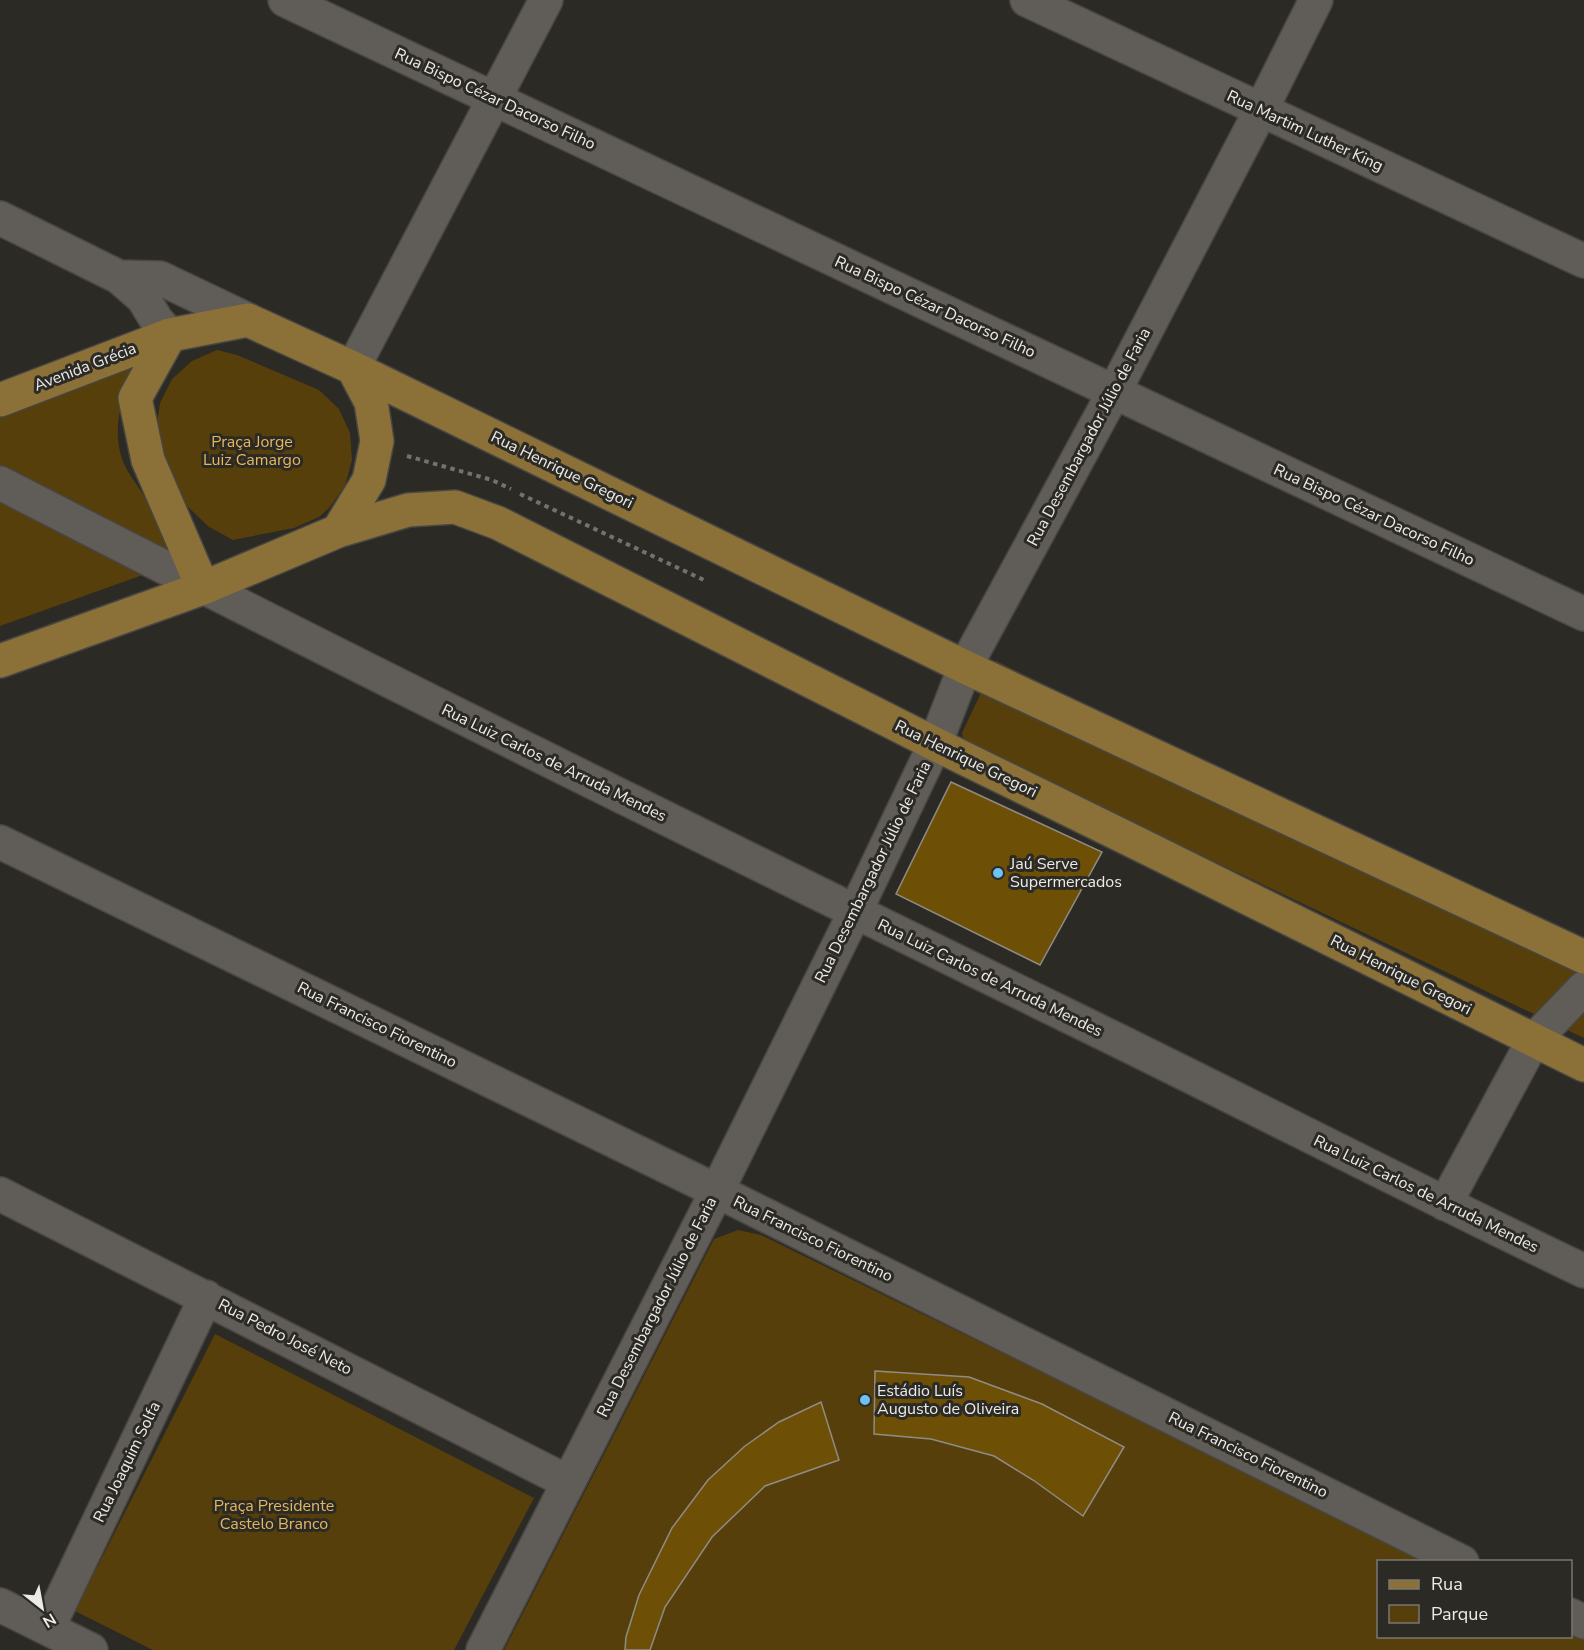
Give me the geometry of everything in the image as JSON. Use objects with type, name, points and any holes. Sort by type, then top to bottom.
[{"type":"main road","name":"Rua Henrique Gregori","points":[[248,320],[353,368],[965,668],[1584,957]]},
{"type":"main road","name":"Avenida Grécia","points":[[0,400],[170,335],[248,320]]},
{"type":"main road","points":[[170,335],[135,398],[148,460],[203,588]]},
{"type":"main road","points":[[338,531],[369,480],[377,441],[371,402],[353,368]]},
{"type":"main road","name":"Rua Henrique Gregori","points":[[0,661],[203,588],[338,531],[408,510],[455,507],[498,523],[935,744],[1584,1065]]},
{"type":"street","name":"Rua Bispo Cézar Dacorso Filho","points":[[285,0],[1584,614]]},
{"type":"street","points":[[353,368],[546,0]]},
{"type":"street","name":"Rua Martim Luther King","points":[[1027,0],[1584,261]]},
{"type":"street","name":"Rua Desembargador Júlio de Faria","points":[[483,1650],[717,1191],[855,912],[935,744],[965,668],[1114,392],[1316,0]]},
{"type":"street","points":[[0,218],[119,277],[143,298],[157,321],[170,335]]},
{"type":"street","points":[[119,277],[160,278],[248,320]]},
{"type":"street","name":"Rua Luiz Carlos de Arruda Mendes","points":[[0,483],[203,588],[1584,1271]]},
{"type":"street","name":"Rua Francisco Fiorentino","points":[[0,842],[717,1191],[1458,1560]]},
{"type":"street","points":[[1445,1204],[1533,1041],[1584,988]]},
{"type":"street","name":"Rua Pedro José Neto","points":[[0,1194],[568,1482]]},
{"type":"street","name":"Rua Joaquim Solfa","points":[[48,1628],[206,1297]]},
{"type":"street","points":[[0,1605],[91,1650]]},
{"type":"green space","name":"Praça Jorge Luiz Camargo","points":[[217,350],[237,355],[319,390],[339,409],[350,433],[352,460],[345,486],[329,508],[319,517],[294,528],[233,540],[209,527],[187,506],[169,473],[158,443],[156,430],[160,403],[172,379],[192,361]]},
{"type":"green space","points":[[124,364],[137,366],[126,390],[119,416],[118,442],[121,455],[176,557],[0,475],[0,409]]},
{"type":"green space","points":[[0,493],[151,572],[0,626]]},
{"type":"green space","points":[[996,661],[1584,950],[1584,1038],[964,742],[962,733]]},
{"type":"green space","name":"Estádio Luís Augusto de Oliveira","points":[[738,1230],[761,1235],[1425,1560],[1377,1560],[1377,1638],[1572,1638],[1572,1632],[1584,1638],[1584,1650],[504,1650],[714,1239]]},
{"type":"green space","name":"Praça Presidente Castelo Branco","points":[[215,1334],[534,1498],[454,1650],[153,1650],[75,1611]]},
{"type":"building","points":[[951,782],[1102,852],[1040,965],[896,894]]},
{"type":"building","points":[[875,1371],[969,1377],[1042,1404],[1124,1447],[1083,1516],[1033,1480],[994,1456],[931,1439],[874,1434]]},
{"type":"building","points":[[821,1402],[839,1460],[765,1486],[712,1537],[665,1607],[650,1650],[625,1650],[626,1637],[639,1595],[672,1528],[708,1480],[745,1446],[779,1422]]},
{"type":"place","name":"Jaú Serve Supermercados","points":[[998,873]]},
{"type":"place","name":"Estádio Luís Augusto de Oliveira","points":[[865,1400]]}]
